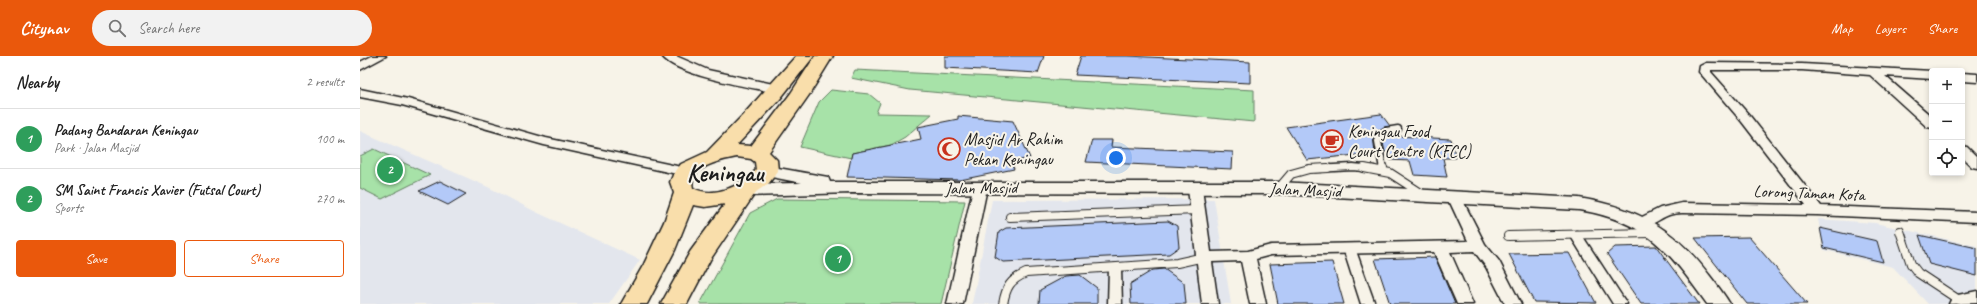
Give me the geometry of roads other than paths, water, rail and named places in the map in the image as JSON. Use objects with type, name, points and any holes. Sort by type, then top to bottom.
[{"type":"main road","points":[[714,155],[753,118],[793,73],[805,56]]},
{"type":"main road","points":[[686,183],[694,197],[705,199],[733,195],[756,184],[762,162],[799,95],[824,56]]},
{"type":"main road","points":[[634,304],[651,274],[677,220],[686,183],[698,163],[714,155],[737,151],[762,162]]},
{"type":"main road","points":[[674,304],[699,258],[746,190]]},
{"type":"street","points":[[360,67],[380,56]]},
{"type":"street","points":[[668,56],[674,61],[712,74],[778,89]]},
{"type":"street","points":[[1817,210],[1706,72],[1706,66],[1802,68],[1929,75]]},
{"type":"street","points":[[1874,72],[1929,121]]},
{"type":"street","points":[[1965,77],[1977,78]]},
{"type":"street","points":[[360,93],[404,102],[686,183]]},
{"type":"street","points":[[1965,153],[1977,164]]},
{"type":"street","points":[[762,162],[852,186]]},
{"type":"street","points":[[746,190],[852,186]]},
{"type":"street","name":"Jalan Masjid","points":[[852,186],[980,188],[1279,188],[1579,204],[1601,207],[1643,222],[1659,233],[1676,248],[1719,304]]},
{"type":"street","points":[[954,304],[980,188]]},
{"type":"street","points":[[1195,189],[1210,304]]},
{"type":"street","points":[[1455,198],[1478,246],[1494,265],[1513,304]]},
{"type":"street","name":"Lorong Taman Kota","points":[[1643,222],[1665,210],[1682,208],[1817,210],[1977,217]]},
{"type":"street","points":[[1576,235],[1620,304]]},
{"type":"street","points":[[1204,257],[1248,256],[1271,250],[1478,246]]},
{"type":"street","points":[[1440,247],[1465,304]]},
{"type":"street","points":[[1349,248],[1368,304]]},
{"type":"street","points":[[1248,256],[1258,304]]},
{"type":"street","points":[[1115,268],[1115,304]]},
{"type":"street","points":[[1958,302],[1977,297]]},
{"type":"lane","points":[[1383,170],[1377,136],[1386,131],[1398,129]]},
{"type":"lane","points":[[1279,188],[1291,174],[1323,167],[1383,170],[1402,178],[1425,196]]},
{"type":"lane","points":[[1010,217],[1198,210]]},
{"type":"lane","points":[[1900,231],[1911,264],[1918,273],[1958,302]]},
{"type":"lane","points":[[1508,236],[1659,233]]},
{"type":"lane","points":[[1003,304],[1006,287],[1012,279],[1026,273],[1177,263],[1204,257]]},
{"type":"place","name":"Keningau Food Court Centre (KFCC)","points":[[1332,141]]},
{"type":"place","name":"Masjid Ar Rahim Pekan Keningau","points":[[949,149]]},
{"type":"place","name":"SM Saint Francis Xavier (Futsal Court)","points":[[390,170]]},
{"type":"place","name":"Padang Bandaran Keningau","points":[[838,259]]},
{"type":"district","name":"Keningau","points":[[725,173]]}]
